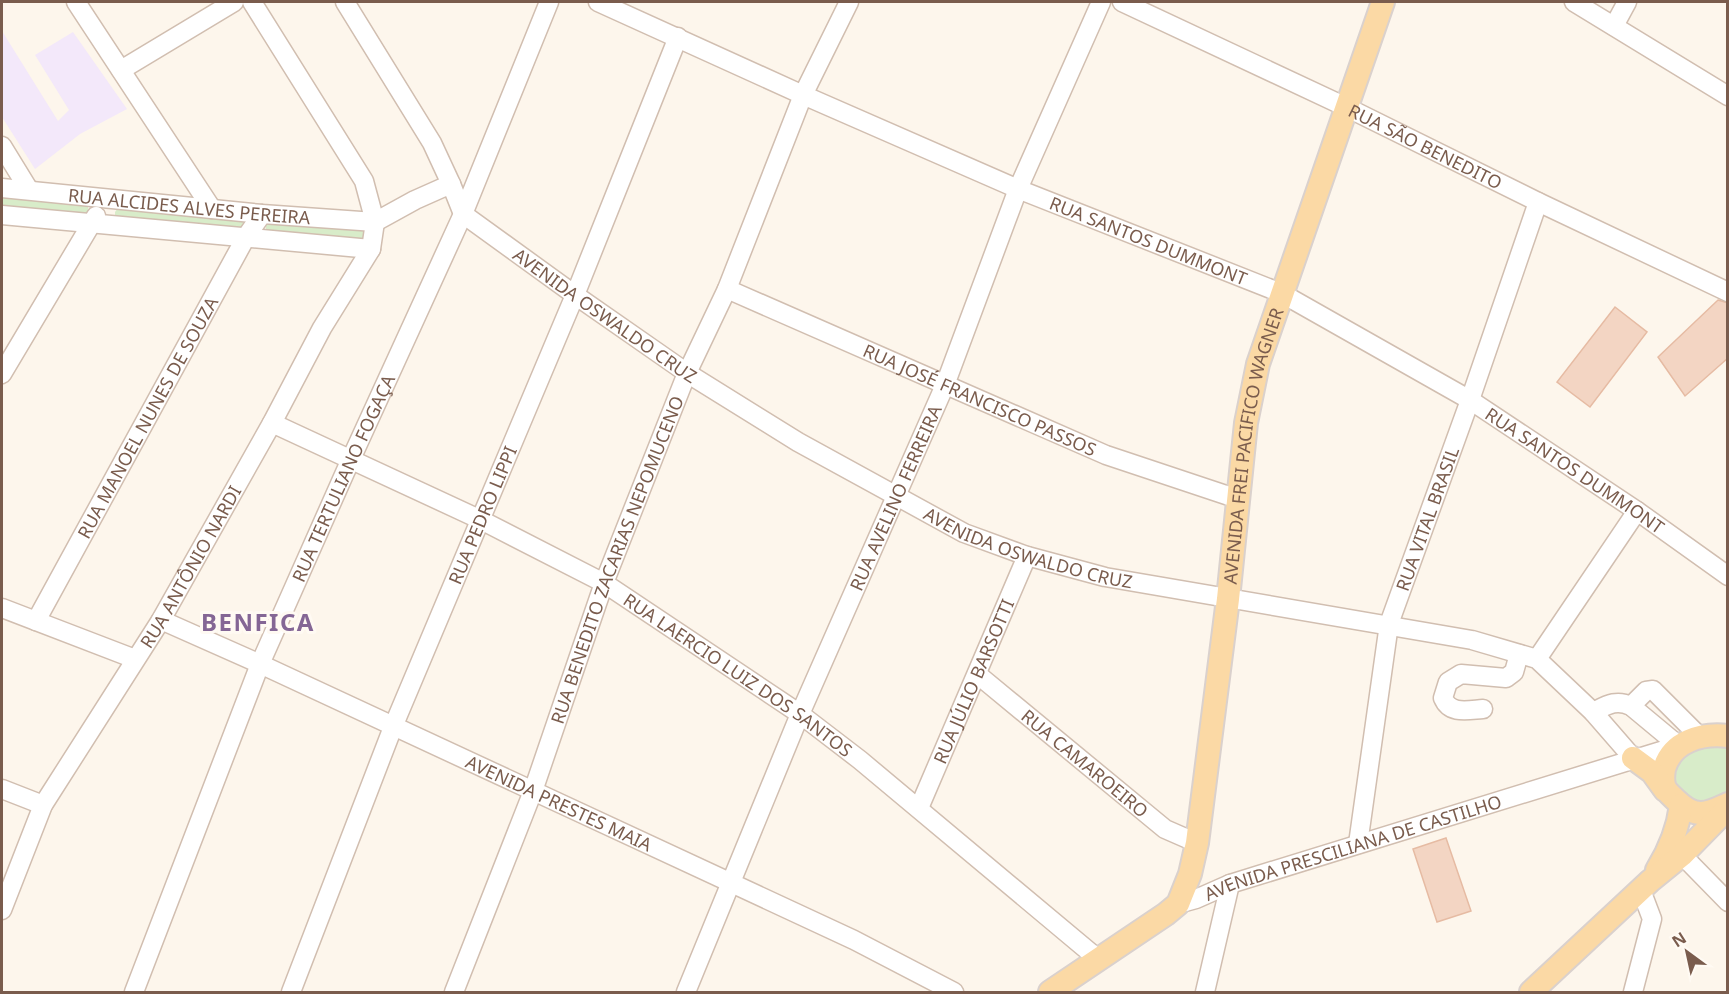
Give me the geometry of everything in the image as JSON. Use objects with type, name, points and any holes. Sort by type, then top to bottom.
[{"type":"main road","name":"AVENIDA FREI PACIFICO WAGNER","points":[[1178,904],[1190,874],[1197,843],[1228,599],[1246,423],[1258,364],[1383,2]]},
{"type":"main road","points":[[1646,885],[1665,856],[1674,836],[1673,797],[1664,771],[1666,762],[1678,746],[1719,736]]},
{"type":"main road","points":[[1633,758],[1652,772],[1673,797],[1700,813],[1728,806]]},
{"type":"main road","points":[[1531,993],[1646,885],[1682,855],[1728,806]]},
{"type":"main road","name":"AVENIDA PRESCILIANA DE CASTILHO","points":[[1050,993],[1178,904]]},
{"type":"street","points":[[76,2],[212,209]]},
{"type":"street","points":[[121,70],[234,2]]},
{"type":"street","points":[[252,2],[364,180],[375,222],[451,184]]},
{"type":"street","points":[[345,2],[432,143],[463,214]]},
{"type":"street","name":"RUA TERTULIANO FOGAÇA","points":[[134,993],[260,664],[463,214],[549,2]]},
{"type":"street","name":"RUA SANTOS DUMMONT","points":[[598,2],[1018,189],[1281,293],[1470,400],[1728,576]]},
{"type":"street","name":"RUA BENEDITO ZACARIAS NEPOMUCENO","points":[[454,993],[532,791],[604,583],[687,373],[727,289],[803,95],[849,2]]},
{"type":"street","name":"RUA AVELINO FERREIRA","points":[[686,993],[800,714],[945,385],[1018,189],[1101,2]]},
{"type":"street","name":"RUA SÃO BENEDITO","points":[[1122,2],[1346,106],[1538,202],[1728,292]]},
{"type":"street","points":[[1574,2],[1728,96]]},
{"type":"street","points":[[1614,26],[1627,2]]},
{"type":"street","name":"RUA PEDRO LIPPI","points":[[291,993],[393,727],[575,296],[678,37]]},
{"type":"street","points":[[2,146],[29,190]]},
{"type":"street","name":"RUA ALCIDES ALVES PEREIRA","points":[[2,188],[262,214],[375,222]]},
{"type":"street","points":[[2,374],[106,198]]},
{"type":"street","name":"RUA VITAL BRASIL","points":[[1358,844],[1389,624],[1470,400],[1538,202]]},
{"type":"street","name":"RUA MANOEL NUNES DE SOUZA","points":[[36,621],[246,237],[262,214]]},
{"type":"street","name":"AVENIDA OSWALDO CRUZ","points":[[463,214],[575,296],[687,373],[798,442],[964,533],[1027,556],[1105,577],[1389,624],[1472,640],[1537,659],[1593,712],[1633,758]]},
{"type":"street","name":"RUA ALCIDES ALVES PEREIRA","points":[[2,215],[371,249]]},
{"type":"street","name":"RUA ANTÔNIO NARDI","points":[[2,910],[42,805],[161,620],[272,423],[322,328],[371,249],[375,222]]},
{"type":"street","name":"RUA JOSÉ FRANCISCO PASSOS","points":[[727,289],[1106,455],[1238,499]]},
{"type":"street","name":"RUA LAERCIO LUIZ DOS SANTOS","points":[[272,423],[479,519],[604,583],[800,714],[920,808],[1098,959]]},
{"type":"street","points":[[1537,659],[1637,512]]},
{"type":"street","name":"RUA JÚLIO BARSOTTI","points":[[920,808],[1027,556]]},
{"type":"street","points":[[2,608],[135,659]]},
{"type":"street","name":"AVENIDA PRESTES MAIA","points":[[161,620],[854,940],[954,993]]},
{"type":"street","points":[[1483,709],[1459,711],[1449,708],[1443,698],[1448,682],[1461,674],[1506,678],[1514,672],[1519,654]]},
{"type":"street","name":"RUA CAMAROEIRO","points":[[977,674],[1165,829],[1197,843]]},
{"type":"street","points":[[1631,706],[1646,691],[1653,690],[1719,736]]},
{"type":"street","points":[[1593,712],[1617,701],[1631,706],[1678,746]]},
{"type":"street","name":"AVENIDA PRESCILIANA DE CASTILHO","points":[[1178,904],[1230,884],[1678,746]]},
{"type":"street","points":[[2,789],[42,805]]},
{"type":"street","points":[[1682,855],[1728,902]]},
{"type":"street","points":[[1205,993],[1230,884]]},
{"type":"street","points":[[1633,993],[1652,919],[1646,885]]},
{"type":"shaded area","points":[[2,31],[58,121],[69,110],[35,55],[73,32],[127,109],[80,134],[35,169],[2,117]]},
{"type":"green space","points":[[2,195],[87,204],[89,211],[87,214],[2,208]]},
{"type":"green space","points":[[118,208],[244,220],[247,222],[246,231],[115,217]]},
{"type":"green space","points":[[271,221],[367,231],[371,240],[266,231],[266,226]]},
{"type":"green space","points":[[1727,742],[1727,793],[1709,807],[1686,797],[1671,774],[1682,751]]},
{"type":"building","points":[[1718,300],[1728,303],[1728,358],[1685,396],[1658,357]]},
{"type":"building","points":[[1615,307],[1647,332],[1590,407],[1557,382]]},
{"type":"building","points":[[1446,838],[1471,911],[1437,922],[1413,849]]},
{"type":"district","name":"BENFICA","points":[[258,621]]}]
